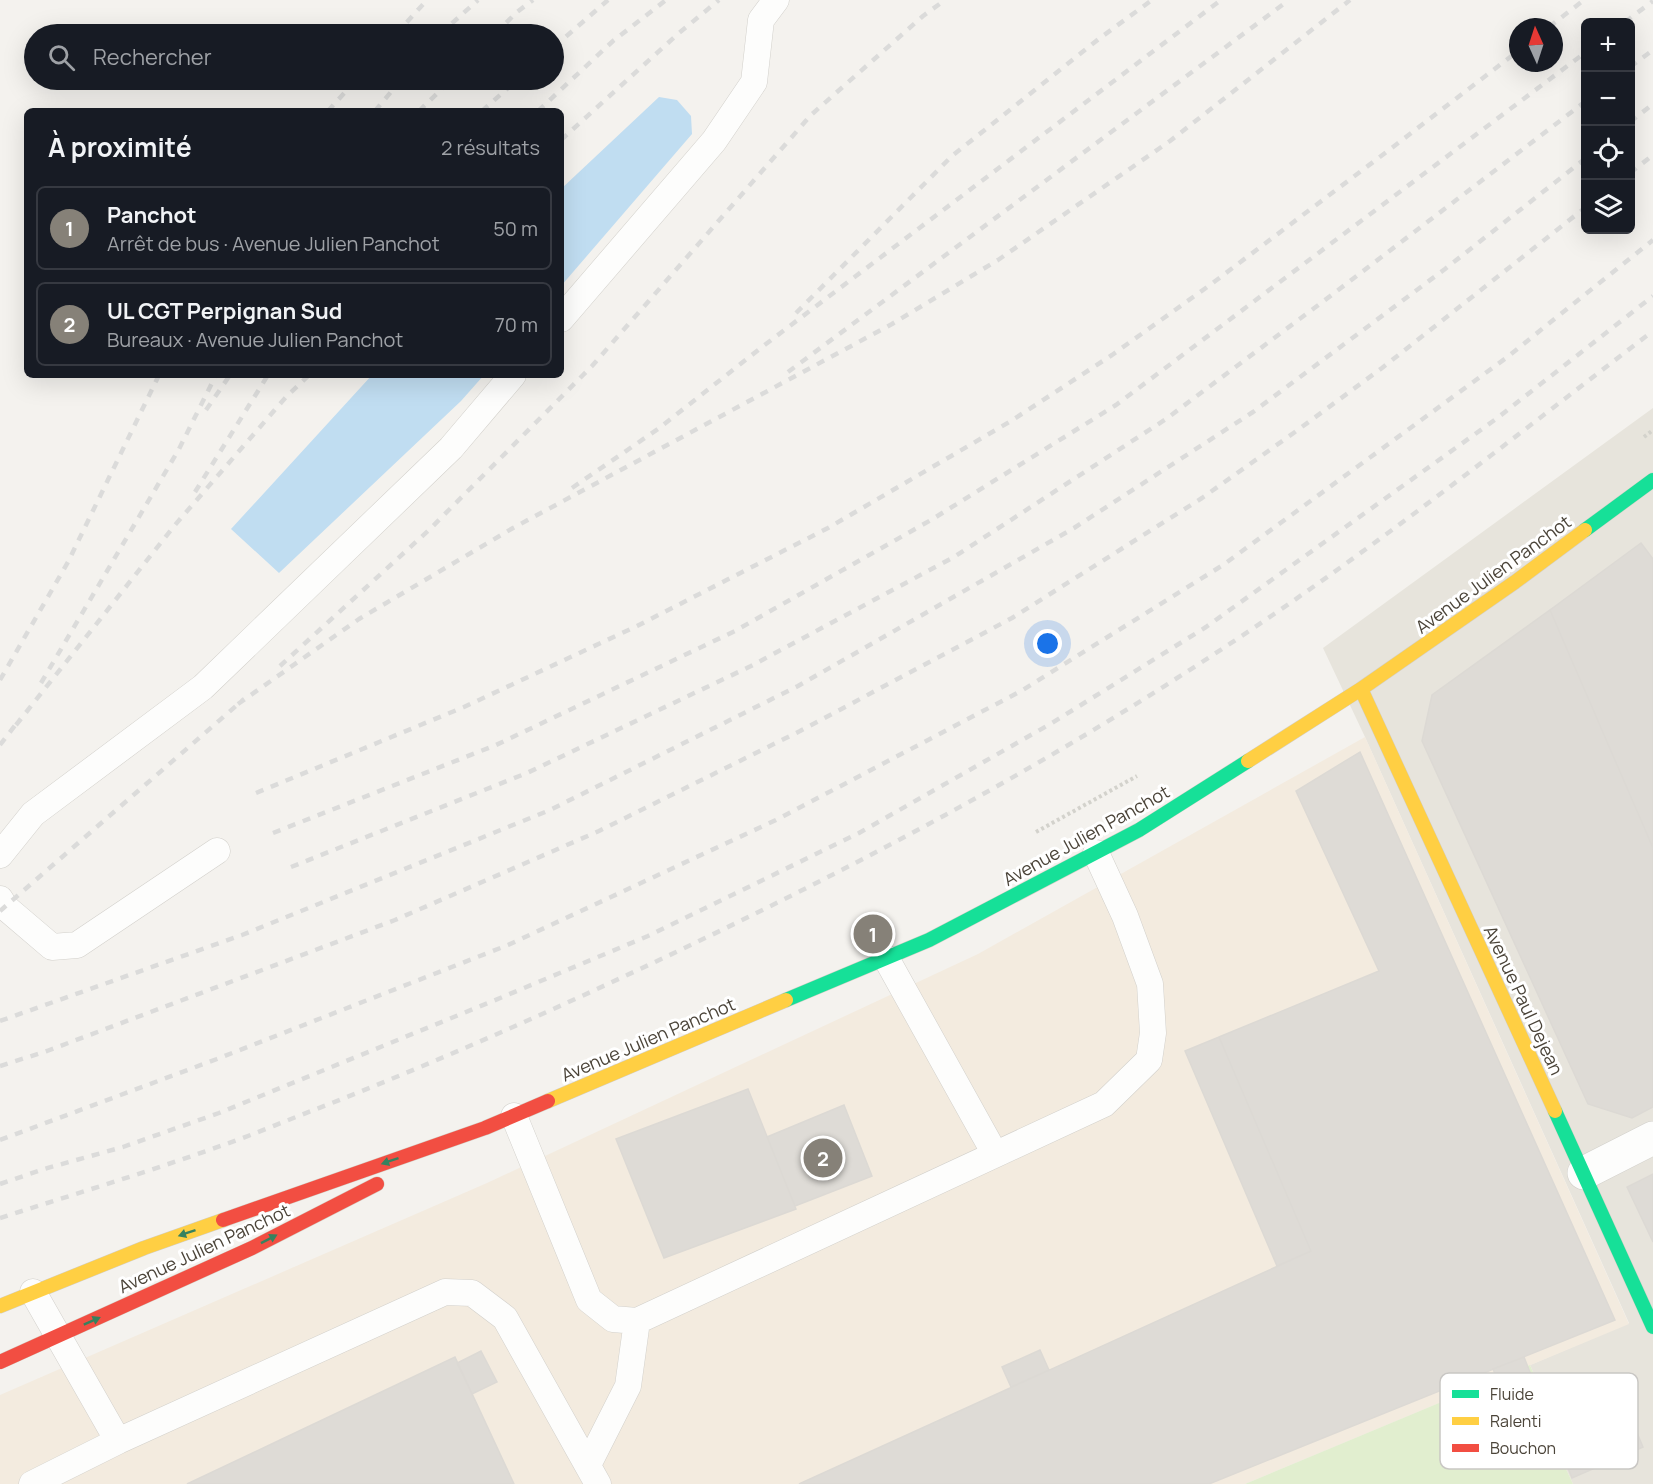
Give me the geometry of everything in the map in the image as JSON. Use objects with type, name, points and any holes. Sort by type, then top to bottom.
[{"type":"main road","name":"Avenue Julien Panchot","points":[[0,1306],[144,1248],[485,1128],[929,940],[1148,824],[1361,689],[1515,582],[1653,480]]},
{"type":"main road","name":"Avenue Paul Dejean","points":[[1361,689],[1653,1327]]},
{"type":"main road","name":"Avenue Julien Panchot","points":[[0,1362],[252,1248],[485,1128]]},
{"type":"street","points":[[1584,1173],[1653,1138]]},
{"type":"lane","points":[[564,316],[714,141],[754,82],[761,20],[776,0]]},
{"type":"lane","points":[[0,855],[33,814],[203,687],[451,448],[510,378]]},
{"type":"lane","points":[[0,899],[5,907],[52,947],[77,945],[217,851]]},
{"type":"lane","points":[[514,1116],[589,1300],[613,1320],[637,1321],[1104,1104],[1149,1060],[1153,1033],[1150,984],[1125,916],[1096,853]]},
{"type":"lane","points":[[886,958],[995,1154]]},
{"type":"lane","points":[[33,1292],[118,1440]]},
{"type":"lane","points":[[32,1484],[118,1440],[445,1292],[472,1293],[505,1318],[593,1475]]},
{"type":"lane","points":[[593,1475],[628,1386],[637,1321]]},
{"type":"path","points":[[1635,443],[1653,430]]},
{"type":"path","points":[[1032,834],[1144,773]]},
{"type":"shaded area","points":[[1653,408],[1653,1484],[1573,1484],[1566,1469],[1638,1469],[1638,1373],[1534,1373],[1530,1365],[1629,1323],[1323,648]]},
{"type":"shaded area","points":[[1365,737],[1629,1324],[1511,1373],[1440,1373],[1440,1403],[1245,1484],[0,1484],[0,1395],[487,1183],[978,954]]},
{"type":"green space","points":[[1530,1365],[1533,1373],[1511,1373]]},
{"type":"green space","points":[[1440,1403],[1440,1469],[1566,1469],[1573,1484],[1245,1484]]},
{"type":"water","points":[[659,97],[677,100],[691,116],[692,134],[564,283],[564,186]]},
{"type":"water","points":[[369,378],[481,378],[461,401],[279,573],[231,529]]},
{"type":"building","points":[[1641,543],[1653,559],[1653,848],[1550,610]]},
{"type":"building","points":[[1550,610],[1653,848],[1653,1107],[1632,1118],[1588,1104],[1422,741],[1432,695]]},
{"type":"building","points":[[1360,752],[1615,1320],[1484,1373],[1440,1373],[1440,1391],[1209,1484],[799,1484],[1311,1251],[1219,1037],[1379,971],[1296,791]]},
{"type":"building","points":[[1219,1037],[1311,1251],[1277,1266],[1185,1051]]},
{"type":"building","points":[[748,1089],[796,1209],[664,1258],[616,1139]]},
{"type":"building","points":[[844,1105],[872,1176],[795,1206],[767,1137]]},
{"type":"building","points":[[1653,1174],[1653,1242],[1627,1187]]},
{"type":"building","points":[[1040,1350],[1049,1370],[1011,1387],[1002,1367]]},
{"type":"building","points":[[481,1351],[497,1382],[472,1394],[457,1363]]},
{"type":"building","points":[[455,1357],[514,1484],[187,1484],[280,1440]]},
{"type":"building","points":[[1524,1357],[1530,1373],[1495,1373],[1493,1369]]},
{"type":"building","points":[[1638,1435],[1643,1447],[1638,1449]]},
{"type":"building","points":[[1568,1469],[1593,1469],[1572,1478]]},
{"type":"railway","points":[[405,24],[427,0]]},
{"type":"railway","points":[[451,24],[478,0]]},
{"type":"railway","points":[[505,24],[533,0]]},
{"type":"railway","points":[[564,38],[608,0]]},
{"type":"railway","points":[[564,87],[613,41],[666,0]]},
{"type":"railway","points":[[564,137],[679,33],[719,0]]},
{"type":"railway","points":[[280,666],[429,530],[592,366],[811,115],[923,16],[945,0]]},
{"type":"railway","points":[[796,313],[952,156],[1100,38],[1152,0]]},
{"type":"railway","points":[[572,488],[658,429],[762,347],[1221,0]]},
{"type":"railway","points":[[788,372],[1289,0]]},
{"type":"railway","points":[[238,704],[359,619],[513,528],[892,324],[998,260],[1170,141],[1350,0]]},
{"type":"railway","points":[[1561,18],[1584,0]]},
{"type":"railway","points":[[1630,18],[1653,1]]},
{"type":"railway","points":[[1635,63],[1653,50]]},
{"type":"railway","points":[[273,833],[496,745],[735,631],[931,520],[1116,405],[1581,56]]},
{"type":"railway","points":[[256,793],[464,707],[637,626],[828,528],[1011,421],[1112,355],[1210,285],[1509,58]]},
{"type":"railway","points":[[331,108],[347,90]]},
{"type":"railway","points":[[378,108],[393,90]]},
{"type":"railway","points":[[422,108],[441,90]]},
{"type":"railway","points":[[485,108],[506,90]]},
{"type":"railway","points":[[541,108],[560,90]]},
{"type":"railway","points":[[1635,118],[1653,104]]},
{"type":"railway","points":[[291,867],[527,773],[751,666],[954,557],[1166,419],[1581,105]]},
{"type":"railway","points":[[1635,169],[1653,155]]},
{"type":"railway","points":[[0,1021],[242,935],[550,810],[798,686],[1074,528],[1253,412],[1445,269],[1581,162]]},
{"type":"railway","points":[[0,1066],[47,1051],[395,920],[599,831],[800,731],[1012,618],[1202,498],[1295,432],[1382,368],[1581,211]]},
{"type":"railway","points":[[0,1140],[217,1059],[508,945],[776,820],[1021,691],[1223,565],[1506,358],[1653,240]]},
{"type":"railway","points":[[0,1184],[123,1147],[219,1113],[648,936],[859,833],[1052,723],[1206,627],[1496,419],[1653,296]]},
{"type":"railway","points":[[0,1218],[237,1140],[426,1065],[687,947],[912,833],[986,793],[1131,707],[1318,584],[1431,501],[1653,331]]},
{"type":"railway","points":[[0,680],[68,562],[158,378]]},
{"type":"railway","points":[[41,683],[179,449],[214,378]]},
{"type":"railway","points":[[206,410],[228,378]]},
{"type":"railway","points":[[195,492],[266,378]]},
{"type":"railway","points":[[16,725],[175,525],[286,397],[306,378]]},
{"type":"railway","points":[[0,911],[244,699]]},
{"type":"railway","points":[[0,745],[20,719]]},
{"type":"traffic: fast","points":[[1585,530],[1653,480]]},
{"type":"traffic: fast","points":[[786,1000],[929,940],[1139,830],[1248,761]]},
{"type":"traffic: fast","points":[[1555,1111],[1653,1327]]},
{"type":"traffic: slow","points":[[1248,761],[1361,689],[1515,582],[1585,530]]},
{"type":"traffic: slow","points":[[1361,689],[1555,1111]]},
{"type":"traffic: slow","points":[[548,1101],[786,1000]]},
{"type":"traffic: slow","points":[[0,1306],[144,1248],[223,1220]]},
{"type":"traffic: jam","points":[[223,1220],[485,1128],[548,1101]]},
{"type":"traffic: jam","points":[[0,1362],[252,1248],[377,1184]]},
{"type":"place","name":"Panchot","points":[[873,934]]},
{"type":"place","name":"UL CGT Perpignan Sud","points":[[823,1158]]}]
